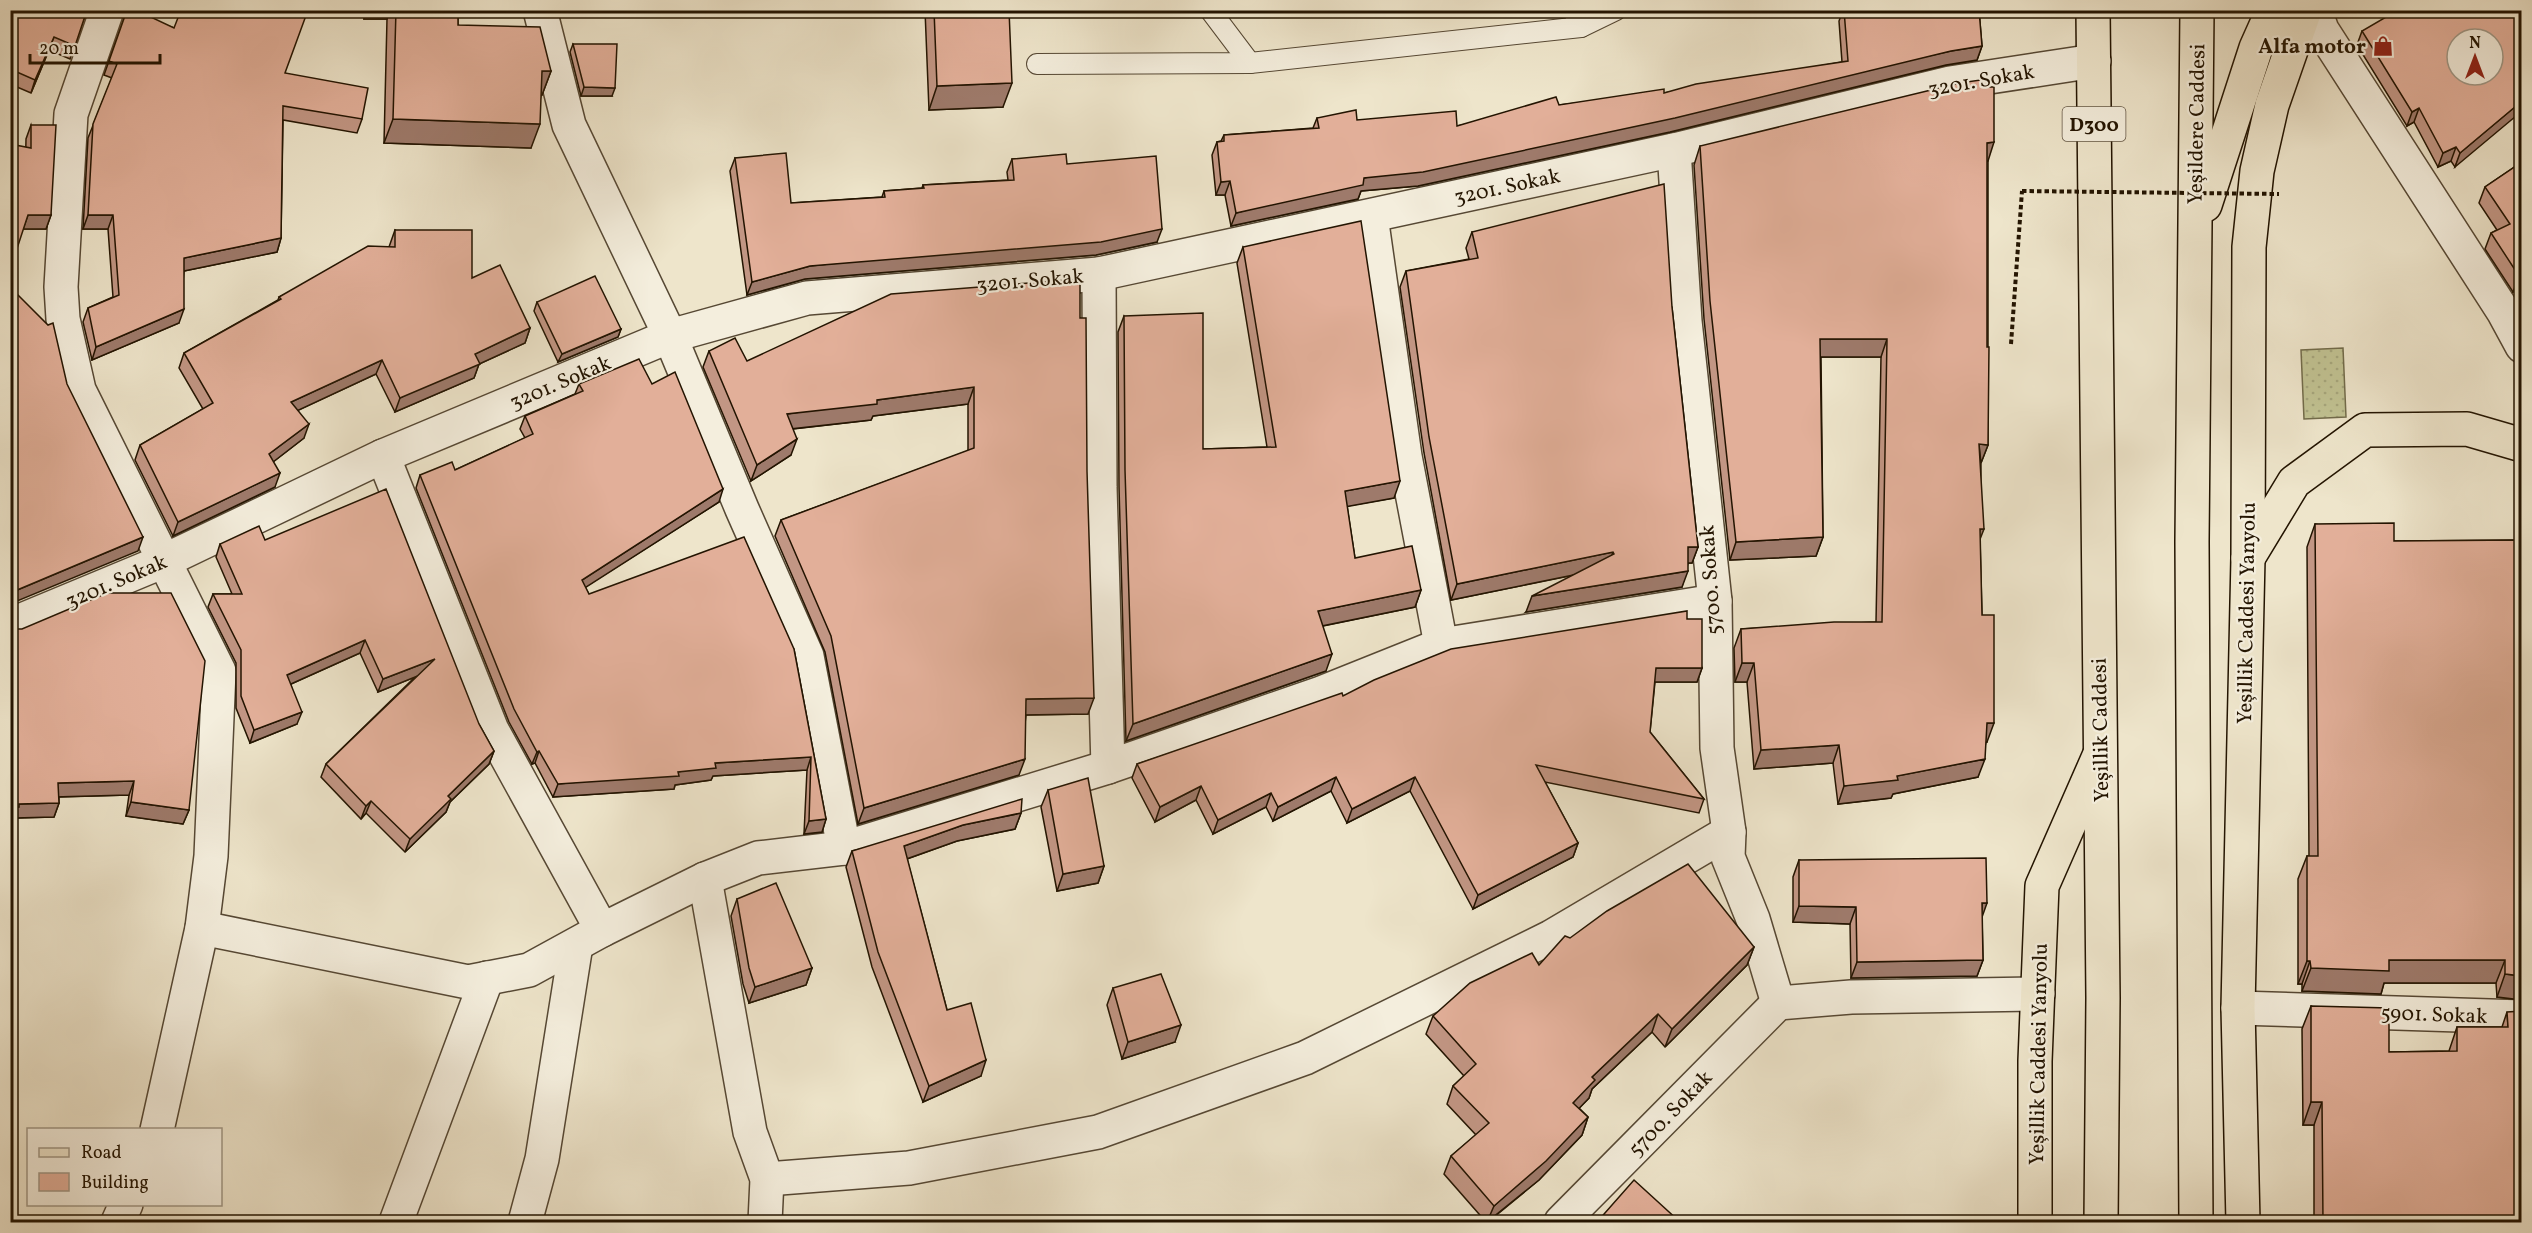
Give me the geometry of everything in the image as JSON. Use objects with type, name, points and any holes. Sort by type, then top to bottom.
[{"type":"main road","name":"D300","points":[[2093,10],[2094,61]]},
{"type":"main road","name":"Yeşildere Caddesi","points":[[2194,238],[2197,10]]},
{"type":"main road","points":[[2196,1222],[2192,566],[2194,238],[2256,48],[2273,10]]},
{"type":"main road","name":"Yeşillik Caddesi Yanyolu","points":[[2243,1222],[2238,1008],[2248,558],[2249,247],[2257,171],[2272,105],[2320,15]]},
{"type":"main road","name":"Yeşillik Caddesi","points":[[2094,61],[2103,998],[2101,1222]]},
{"type":"main road","points":[[2248,558],[2294,482],[2365,430],[2467,429],[2522,445]]},
{"type":"main road","name":"Yeşillik Caddesi Yanyolu","points":[[2035,1222],[2035,1061],[2042,886],[2100,754]]},
{"type":"street","points":[[107,10],[71,114],[61,287],[63,319],[79,390],[219,671],[212,856],[202,928],[157,1128]]},
{"type":"street","points":[[540,10],[569,125],[670,336],[807,656],[844,848]]},
{"type":"street","points":[[2320,15],[2503,311],[2522,346]]},
{"type":"street","name":"3201. Sokak","points":[[10,625],[164,561],[382,456],[670,336],[807,298],[1099,274],[1674,150],[1950,82],[2094,61]]},
{"type":"street","name":"5700. Sokak","points":[[1561,1222],[1778,1003],[1753,919],[1728,857],[1729,832],[1717,748],[1714,601],[1685,321],[1674,150]]},
{"type":"street","points":[[1371,216],[1406,456],[1441,645]]},
{"type":"street","points":[[1099,274],[1100,487],[1108,767]]},
{"type":"street","points":[[382,456],[492,729],[589,937],[542,1159],[525,1222]]},
{"type":"street","points":[[202,928],[468,982],[529,970],[705,879],[758,858],[844,848],[1108,767],[1321,693],[1441,645],[1714,601]]},
{"type":"street","points":[[767,1179],[909,1168],[1098,1132],[1305,1058],[1551,938],[1729,832]]},
{"type":"street","points":[[705,879],[750,1132],[767,1179],[765,1222]]},
{"type":"street","points":[[396,1222],[488,978]]},
{"type":"street","points":[[1778,1003],[1851,997],[2038,994]]},
{"type":"street","name":"5901. Sokak","points":[[2238,1008],[2522,1017]]},
{"type":"street","points":[[118,1222],[125,1206]]},
{"type":"lane","points":[[1209,10],[1250,63]]},
{"type":"lane","points":[[1037,64],[1250,63],[1577,19],[1616,10]]},
{"type":"path","points":[[2011,344],[2022,191],[2279,194]]},
{"type":"green space","points":[[2343,348],[2346,417],[2304,419],[2301,350]]},
{"type":"building","points":[[10,10],[87,10],[75,46],[54,37],[35,80],[10,69]]},
{"type":"building","points":[[127,10],[136,10],[174,28],[181,10],[308,10],[285,73],[368,88],[362,119],[283,106],[281,238],[184,258],[184,309],[96,347],[88,308],[119,295],[113,215],[88,215],[93,124],[117,64],[109,61]]},
{"type":"building","points":[[396,10],[458,10],[458,25],[540,27],[551,71],[542,71],[540,124],[393,119]]},
{"type":"building","points":[[934,10],[1009,10],[1012,83],[937,86]]},
{"type":"building","points":[[1844,10],[1979,10],[1982,46],[1951,51],[1675,118],[1423,172],[1364,178],[1363,185],[1236,213],[1230,181],[1221,182],[1217,142],[1224,141],[1224,135],[1319,128],[1317,118],[1356,110],[1357,120],[1456,111],[1457,126],[1556,97],[1559,105],[1664,89],[1664,93],[1696,84],[1848,61]]},
{"type":"building","points":[[2398,10],[2522,10],[2522,101],[2460,153],[2456,147],[2443,153],[2419,108],[2412,112],[2362,31]]},
{"type":"building","points":[[573,44],[617,44],[615,88],[584,87]]},
{"type":"building","points":[[1987,79],[1987,87],[1994,87],[1994,142],[1987,143],[1988,445],[1979,444],[1984,529],[1980,529],[1982,615],[1994,615],[1994,723],[1987,723],[1985,759],[1897,776],[1898,780],[1844,786],[1839,745],[1761,750],[1754,663],[1742,663],[1741,629],[1834,622],[1882,622],[1887,339],[1820,339],[1823,537],[1736,542],[1710,301],[1700,146],[1960,83]]},
{"type":"building","points":[[31,125],[56,125],[51,215],[28,215],[10,270],[10,144],[31,148]]},
{"type":"building","points":[[786,153],[791,203],[885,197],[884,191],[924,188],[923,185],[1014,180],[1012,159],[1066,154],[1067,164],[1156,156],[1162,229],[1101,242],[810,266],[752,282],[735,158]]},
{"type":"building","points":[[2522,162],[2522,276],[2519,276],[2491,233],[2510,224],[2485,187]]},
{"type":"building","points":[[1664,184],[1672,307],[1698,547],[1688,547],[1688,571],[1532,596],[1614,554],[1613,552],[1457,584],[1429,437],[1406,271],[1478,258],[1472,232]]},
{"type":"building","points":[[1361,221],[1400,481],[1345,491],[1355,558],[1412,546],[1421,590],[1318,611],[1332,654],[1133,724],[1125,470],[1124,316],[1203,313],[1203,449],[1276,447],[1243,247]]},
{"type":"building","points":[[395,230],[472,230],[472,278],[500,265],[530,328],[475,354],[480,364],[400,398],[382,360],[291,402],[309,424],[269,454],[280,473],[178,522],[140,445],[213,403],[184,353],[281,299],[279,297],[368,246],[395,247]]},
{"type":"building","points":[[595,276],[621,329],[562,354],[537,302]]},
{"type":"building","points":[[1080,279],[1080,318],[1086,318],[1087,471],[1094,698],[1026,699],[1025,759],[864,808],[831,636],[781,520],[974,448],[974,387],[877,400],[877,404],[787,414],[797,439],[757,465],[709,351],[735,338],[747,361],[891,294]]},
{"type":"building","points":[[10,287],[48,325],[53,323],[67,384],[143,537],[10,593]]},
{"type":"building","points":[[639,359],[652,384],[675,372],[723,489],[582,580],[589,594],[744,537],[794,649],[826,819],[809,821],[811,757],[715,763],[716,768],[678,772],[679,776],[558,784],[539,751],[537,752],[514,709],[420,475],[452,462],[455,470],[533,434],[525,416],[583,391],[579,384]]},
{"type":"building","points":[[386,489],[479,724],[494,751],[448,796],[451,799],[410,839],[371,801],[366,806],[326,764],[435,659],[383,679],[365,640],[287,675],[302,712],[254,730],[241,696],[241,650],[213,594],[242,594],[220,544],[259,526],[265,540]]},
{"type":"building","points":[[2394,523],[2394,541],[2522,540],[2522,976],[2505,974],[2505,960],[2389,960],[2389,971],[2311,968],[2310,961],[2307,961],[2307,856],[2318,856],[2315,524]]},
{"type":"building","points":[[107,593],[171,593],[205,661],[189,810],[131,802],[134,781],[58,783],[59,803],[19,804],[19,807],[10,808],[10,629],[22,629]]},
{"type":"building","points":[[1687,611],[1687,619],[1702,619],[1702,668],[1656,668],[1650,732],[1704,799],[1536,765],[1578,843],[1478,895],[1415,777],[1352,809],[1336,777],[1278,807],[1271,793],[1218,820],[1201,786],[1160,807],[1137,764],[1342,693],[1343,696],[1374,680],[1451,649]]},
{"type":"building","points":[[1088,778],[1104,866],[1063,874],[1048,790]]},
{"type":"building","points":[[1022,799],[1021,813],[963,825],[904,846],[947,1010],[971,1003],[986,1060],[929,1086],[878,952],[852,851]]},
{"type":"building","points":[[1986,858],[1987,903],[1982,903],[1983,960],[1857,962],[1856,907],[1799,906],[1799,860]]},
{"type":"building","points":[[1688,864],[1754,947],[1672,1029],[1658,1014],[1592,1077],[1595,1080],[1573,1103],[1588,1117],[1546,1161],[1494,1206],[1451,1156],[1489,1123],[1453,1086],[1476,1064],[1433,1016],[1470,983],[1532,953],[1539,965],[1565,936],[1570,938],[1607,911]]},
{"type":"building","points":[[776,883],[812,968],[755,987],[749,968],[737,899]]},
{"type":"building","points":[[1161,974],[1181,1025],[1128,1042],[1113,988]]},
{"type":"building","points":[[2311,1006],[2389,1008],[2389,1052],[2457,1051],[2457,1027],[2508,1027],[2507,1012],[2522,1011],[2522,1222],[2323,1222],[2322,1102],[2311,1102]]},
{"type":"building","points":[[1634,1180],[1680,1222],[1597,1222]]},
{"type":"place","name":"Alfa motor","points":[[2383,46]]}]
